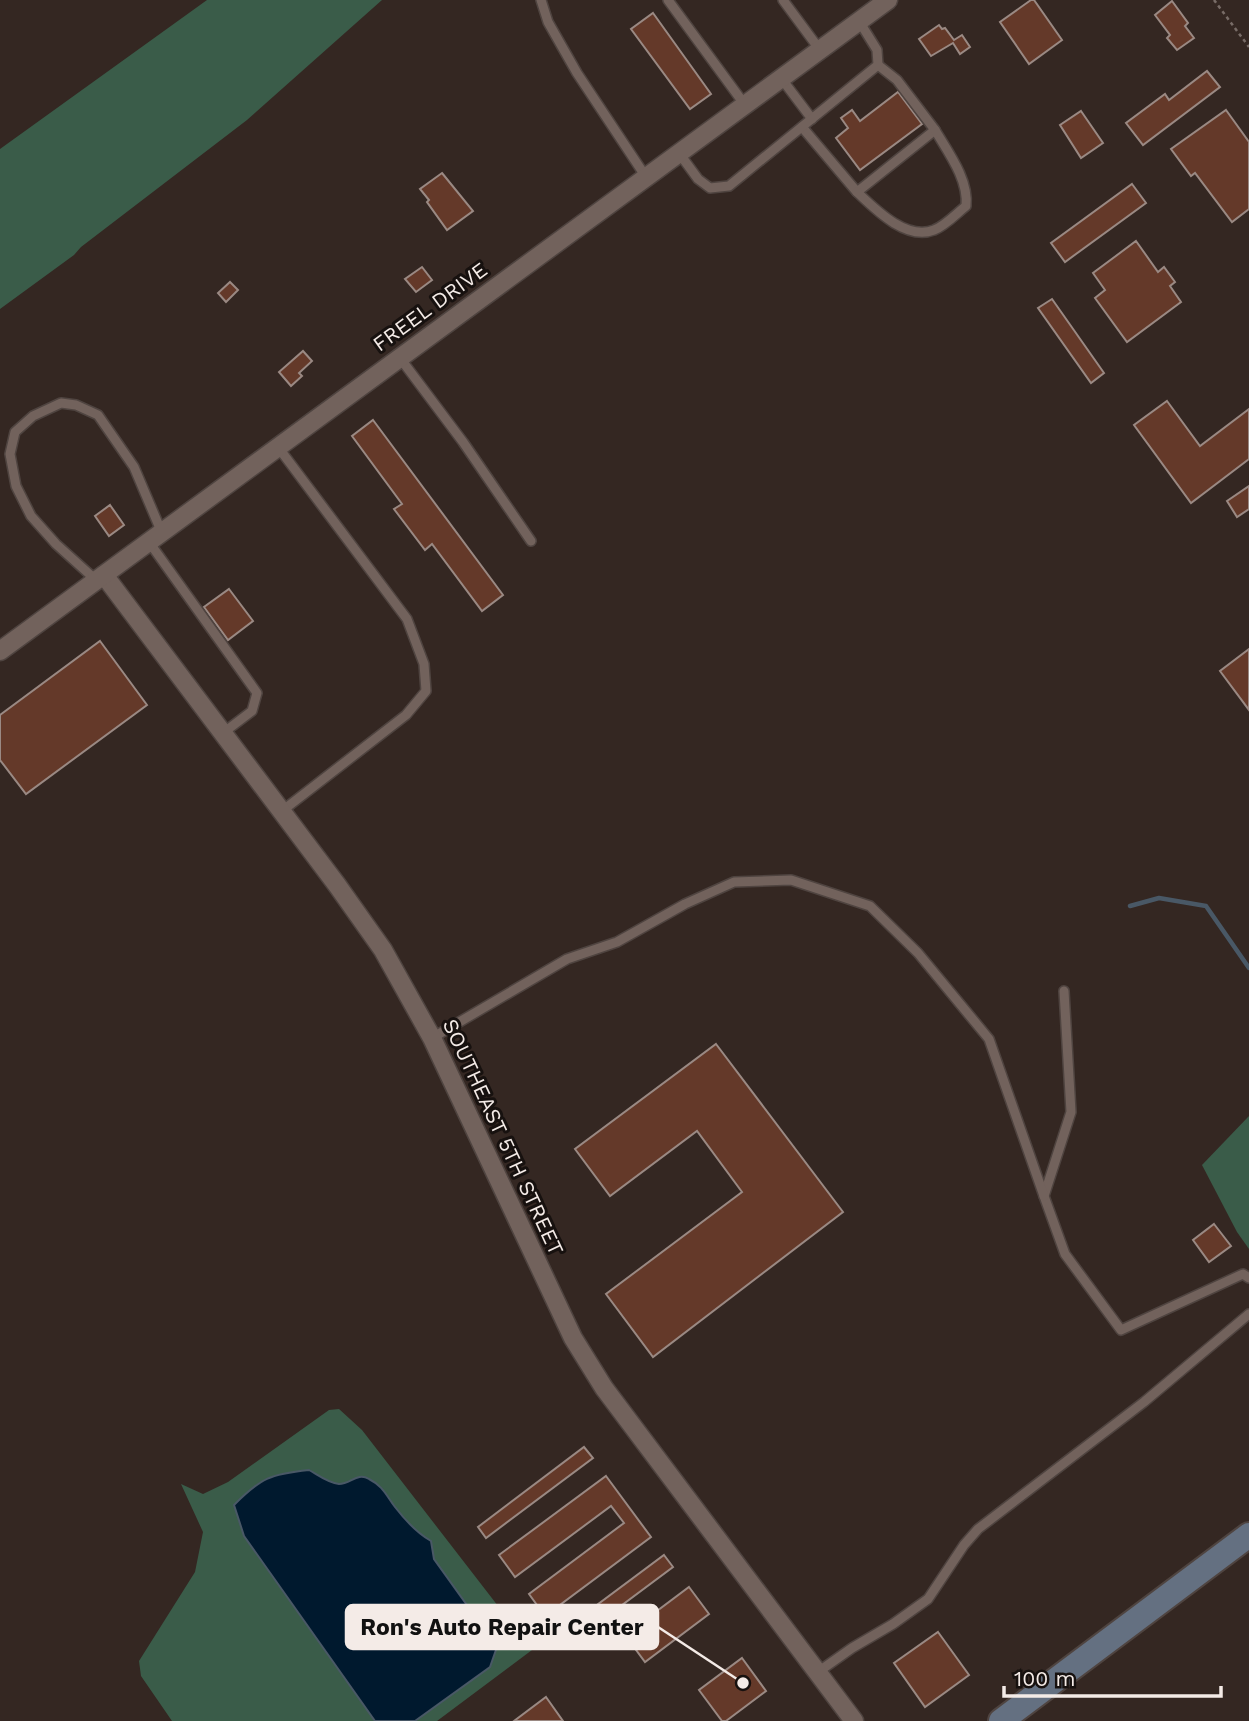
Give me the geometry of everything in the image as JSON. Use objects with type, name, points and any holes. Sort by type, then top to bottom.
[{"type":"main road","points":[[1001,1721],[1249,1535]]},
{"type":"street","name":"FREEL DRIVE","points":[[0,651],[888,0]]},
{"type":"street","name":"SOUTHEAST 5TH STREET","points":[[100,578],[223,733],[383,950],[432,1038],[573,1338],[604,1388],[855,1721]]},
{"type":"lane","points":[[541,0],[548,22],[578,73],[646,177]]},
{"type":"lane","points":[[668,0],[745,105]]},
{"type":"lane","points":[[783,0],[820,50]]},
{"type":"lane","points":[[802,127],[857,192],[883,217],[915,232],[934,230],[966,206],[967,195],[952,158],[935,130],[897,80],[878,65],[877,50],[859,21]]},
{"type":"lane","points":[[679,153],[698,179],[710,188],[729,186],[878,65]]},
{"type":"lane","points":[[781,78],[812,118]]},
{"type":"lane","points":[[857,192],[935,130]]},
{"type":"lane","points":[[400,358],[463,442],[531,541]]},
{"type":"lane","points":[[100,578],[56,544],[31,516],[16,486],[10,454],[15,432],[33,416],[61,403],[76,405],[98,415],[134,467],[155,537],[257,693],[252,711],[223,733]]},
{"type":"lane","points":[[278,447],[407,619],[424,664],[426,691],[406,715],[282,811]]},
{"type":"lane","points":[[432,1038],[566,959],[617,942],[685,904],[734,882],[791,880],[870,906],[918,953],[989,1039],[1066,1254],[1121,1329],[1242,1274],[1249,1278]]},
{"type":"lane","points":[[1044,1196],[1071,1112],[1065,991]]},
{"type":"lane","points":[[818,1672],[928,1599],[978,1529],[1144,1402],[1249,1314]]},
{"type":"path","points":[[1214,0],[1249,47]]},
{"type":"green space","points":[[207,0],[382,0],[247,120],[0,309],[0,149]]},
{"type":"green space","points":[[1249,1116],[1249,1249],[1237,1232],[1202,1165]]},
{"type":"green space","points":[[339,1409],[362,1430],[532,1650],[437,1721],[172,1721],[141,1676],[139,1661],[195,1572],[203,1532],[181,1484],[203,1494],[228,1482],[329,1410]]},
{"type":"water","points":[[309,1470],[339,1484],[365,1477],[378,1485],[407,1521],[431,1541],[434,1559],[497,1647],[490,1667],[415,1721],[375,1721],[244,1536],[234,1505],[267,1479]]},
{"type":"building","points":[[1034,0],[1062,40],[1029,64],[1000,22]]},
{"type":"building","points":[[1172,1],[1188,23],[1185,26],[1194,38],[1177,50],[1155,15]]},
{"type":"building","points":[[653,13],[711,94],[690,109],[631,29]]},
{"type":"building","points":[[939,25],[942,29],[945,28],[954,40],[962,35],[970,47],[960,54],[953,43],[931,56],[919,39]]},
{"type":"building","points":[[1207,71],[1220,87],[1143,145],[1126,123],[1165,94],[1169,100]]},
{"type":"building","points":[[898,92],[922,124],[860,170],[836,138],[848,128],[841,118],[852,110],[860,121]]},
{"type":"building","points":[[1226,110],[1249,142],[1249,209],[1232,222],[1195,173],[1191,176],[1171,149]]},
{"type":"building","points":[[1081,111],[1103,143],[1081,158],[1060,125]]},
{"type":"building","points":[[442,173],[473,211],[447,230],[420,189]]},
{"type":"building","points":[[1132,184],[1146,203],[1065,262],[1051,243]]},
{"type":"building","points":[[1136,241],[1158,272],[1164,267],[1175,282],[1170,286],[1181,302],[1127,342],[1095,298],[1105,290],[1093,273]]},
{"type":"building","points":[[422,267],[432,280],[416,292],[405,279]]},
{"type":"building","points":[[230,282],[238,290],[226,302],[218,293]]},
{"type":"building","points":[[1052,299],[1104,373],[1091,383],[1038,308]]},
{"type":"building","points":[[303,351],[312,361],[299,373],[302,376],[291,386],[279,372]]},
{"type":"building","points":[[1167,401],[1200,446],[1249,409],[1249,459],[1191,503],[1134,425]]},
{"type":"building","points":[[373,420],[503,595],[482,611],[432,544],[425,550],[394,509],[402,504],[352,436]]},
{"type":"building","points":[[1249,486],[1249,509],[1237,517],[1227,501]]},
{"type":"building","points":[[110,505],[124,525],[109,536],[95,516]]},
{"type":"building","points":[[229,589],[253,621],[228,640],[204,607]]},
{"type":"building","points":[[100,641],[147,705],[26,794],[0,760],[0,715]]},
{"type":"building","points":[[1249,649],[1249,710],[1220,671]]},
{"type":"building","points":[[716,1044],[843,1212],[653,1357],[606,1294],[742,1192],[697,1131],[610,1196],[575,1149]]},
{"type":"building","points":[[1214,1224],[1231,1246],[1209,1262],[1193,1240]]},
{"type":"building","points":[[584,1447],[593,1458],[486,1538],[478,1527]]},
{"type":"building","points":[[606,1476],[651,1537],[545,1616],[529,1594],[624,1523],[611,1506],[515,1577],[499,1555]]},
{"type":"building","points":[[664,1555],[673,1567],[567,1646],[558,1634]]},
{"type":"building","points":[[689,1587],[709,1614],[645,1662],[625,1635]]},
{"type":"building","points":[[938,1632],[969,1675],[925,1707],[894,1663]]},
{"type":"building","points":[[742,1658],[766,1691],[726,1721],[722,1721],[699,1690]]},
{"type":"building","points":[[546,1697],[563,1721],[514,1721]]},
{"type":"waterway","points":[[1130,906],[1159,898],[1206,906],[1249,968]]},
{"type":"place","name":"Ron's Auto Repair Center","points":[[743,1683]]}]
